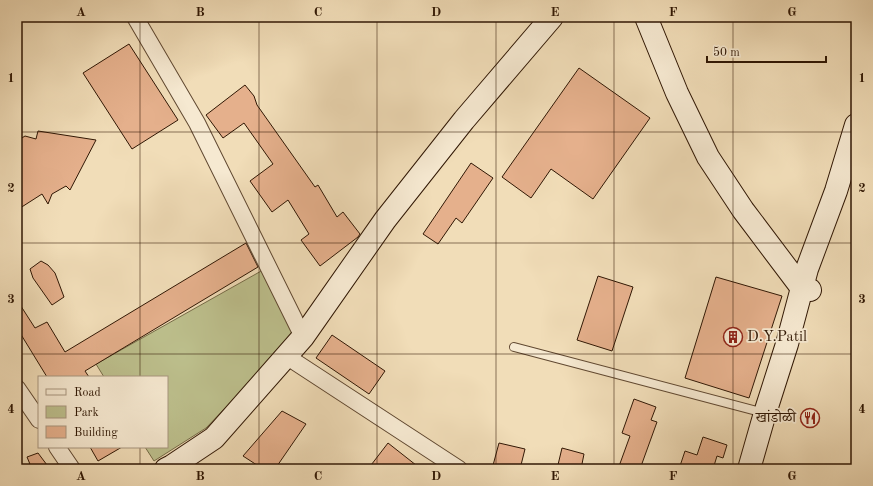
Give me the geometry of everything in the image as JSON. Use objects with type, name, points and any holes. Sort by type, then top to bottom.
[{"type":"street","points":[[135,17],[197,123],[303,337]]},
{"type":"street","points":[[166,469],[214,438],[303,337],[384,220],[464,120],[552,17]]},
{"type":"street","points":[[646,17],[679,97],[708,157],[743,210],[807,289]]},
{"type":"street","points":[[763,469],[807,289],[806,269],[836,191],[856,125]]},
{"type":"street","points":[[749,469],[787,344],[807,289],[856,170]]},
{"type":"street","points":[[286,356],[459,469]]},
{"type":"street","points":[[17,388],[38,419]]},
{"type":"street","points":[[58,448],[72,469]]},
{"type":"lane","points":[[514,347],[765,413]]},
{"type":"green space","points":[[263,270],[299,331],[206,428],[154,461],[146,448],[168,448],[168,376],[103,376],[96,364]]},
{"type":"building","points":[[129,44],[178,120],[132,149],[83,73]]},
{"type":"building","points":[[579,68],[650,118],[593,199],[551,169],[531,198],[502,177]]},
{"type":"building","points":[[245,85],[254,96],[257,105],[315,187],[318,185],[337,217],[343,212],[360,234],[320,266],[301,240],[309,234],[288,200],[272,212],[250,181],[273,164],[244,123],[223,138],[206,115]]},
{"type":"building","points":[[38,131],[96,140],[70,190],[66,186],[52,194],[48,204],[42,194],[17,210],[17,141],[25,136],[36,139]]},
{"type":"building","points":[[471,163],[493,178],[462,223],[456,218],[438,244],[423,234]]},
{"type":"building","points":[[246,243],[258,267],[85,371],[88,376],[46,376],[17,328],[17,300],[35,328],[47,322],[65,352]]},
{"type":"building","points":[[41,261],[48,265],[55,273],[64,297],[52,305],[33,278],[30,269]]},
{"type":"building","points":[[598,276],[633,287],[612,351],[577,340]]},
{"type":"building","name":"D.Y.Patil","points":[[716,277],[782,296],[749,398],[685,378]]},
{"type":"building","points":[[332,335],[385,371],[369,394],[316,358]]},
{"type":"building","points":[[634,399],[656,407],[651,420],[657,422],[640,469],[618,469],[630,436],[622,433]]},
{"type":"building","points":[[282,411],[306,424],[275,469],[263,469],[243,456]]},
{"type":"building","points":[[703,437],[727,445],[723,458],[717,456],[713,469],[689,469],[680,466],[685,451],[697,455]]},
{"type":"building","points":[[388,443],[421,469],[368,469]]},
{"type":"building","points":[[499,443],[525,449],[520,469],[492,469]]},
{"type":"building","points":[[91,448],[120,448],[98,461]]},
{"type":"building","points":[[562,448],[584,454],[581,469],[557,469]]},
{"type":"building","points":[[38,453],[50,469],[32,469],[27,457]]},
{"type":"place","name":"D.Y.Patil","points":[[733,337]]},
{"type":"place","name":"खांडोळी","points":[[810,418]]}]
